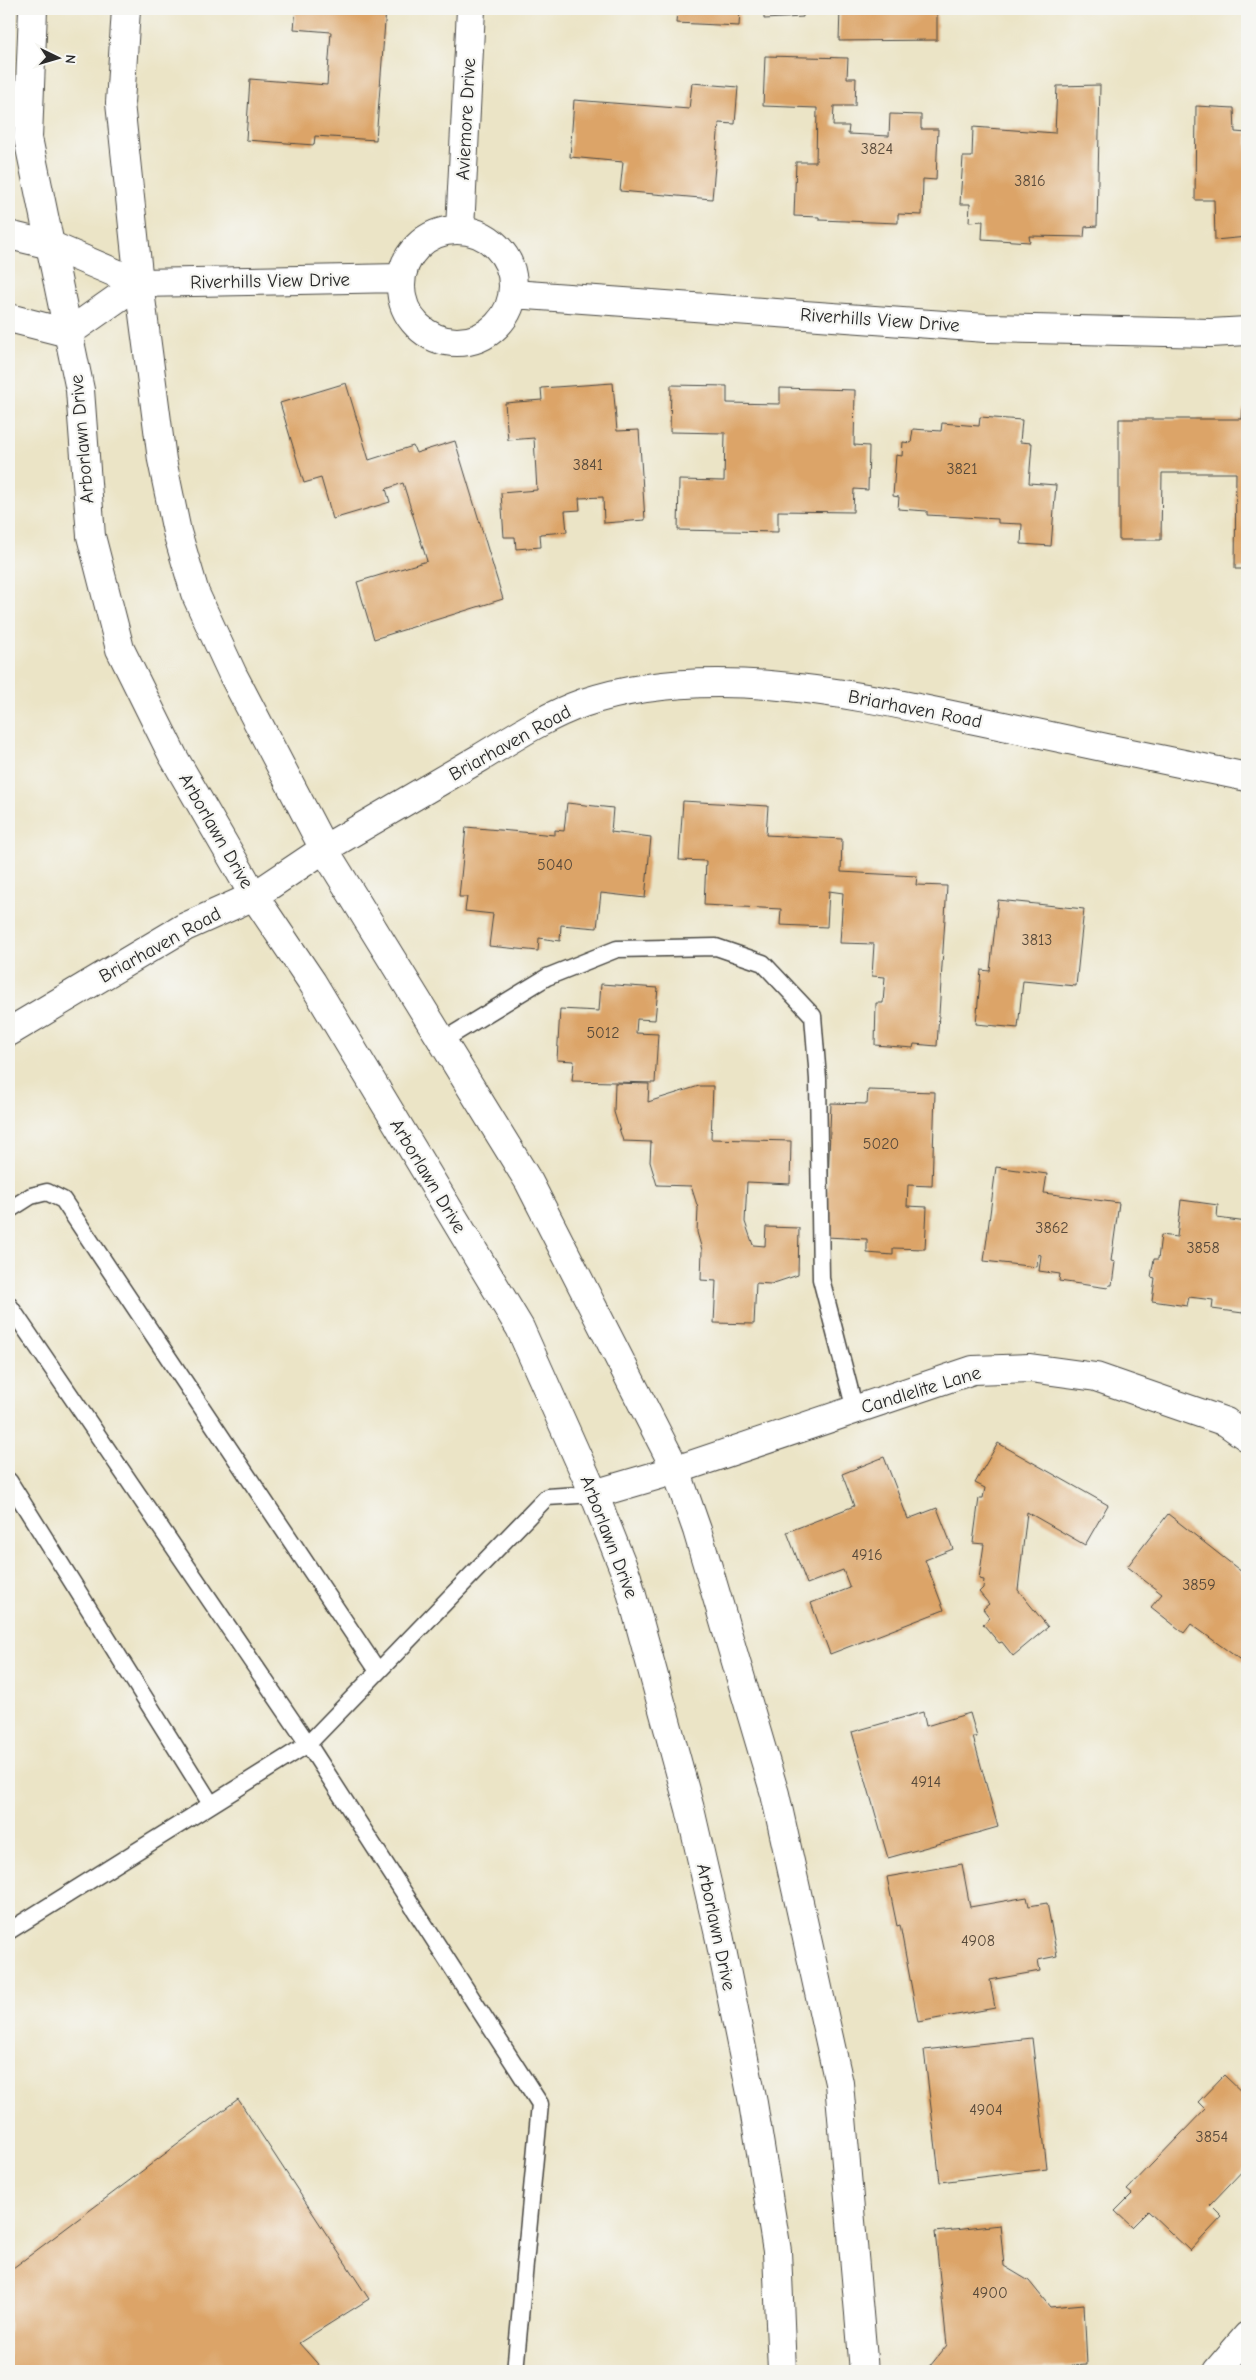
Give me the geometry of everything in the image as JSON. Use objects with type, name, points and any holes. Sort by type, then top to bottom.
[{"type":"main road","name":"Arborlawn Drive","points":[[33,9],[28,138],[80,390],[91,536],[120,650],[173,756],[254,896],[312,982],[520,1328],[594,1494],[630,1586],[690,1809],[719,1935],[753,2103],[777,2251],[782,2371]]},
{"type":"main road","points":[[126,9],[120,103],[139,283],[162,460],[177,532],[195,594],[233,675],[324,849],[529,1182],[676,1470],[697,1530],[775,1794],[839,2083],[864,2371]]},
{"type":"main road","name":"Aviemore Drive","points":[[460,229],[471,9]]},
{"type":"main road","points":[[460,229],[486,238],[494,243],[506,257],[512,275],[513,294],[508,311],[491,331],[484,336],[467,342],[449,343],[433,338],[418,327],[407,313],[402,296],[401,278],[406,262],[415,248],[428,238],[443,231],[460,229]]},
{"type":"main road","points":[[9,235],[50,245],[139,283]]},
{"type":"main road","name":"Riverhills View Drive","points":[[139,283],[401,278]]},
{"type":"main road","points":[[9,318],[68,333],[139,283]]},
{"type":"main road","name":"Riverhills View Drive","points":[[513,294],[986,328],[1211,333],[1247,332]]},
{"type":"main road","name":"Briarhaven Road","points":[[9,1032],[185,927],[254,896],[324,849],[551,717],[584,703],[635,690],[698,684],[748,683],[819,691],[907,706],[1247,777]]},
{"type":"main road","name":"Candlelite Lane","points":[[594,1494],[676,1470],[973,1370],[1030,1368],[1096,1378],[1226,1422],[1247,1437]]},
{"type":"main road","points":[[1217,2371],[1247,2336]]},
{"type":"lane","points":[[442,1041],[547,977],[617,949],[716,947],[763,963],[813,1016],[818,1079],[821,1279],[856,1410]]},
{"type":"lane","points":[[9,1210],[30,1196],[47,1192],[62,1200],[378,1671]]},
{"type":"lane","points":[[9,1305],[15,1326],[308,1744],[540,2104],[515,2371]]},
{"type":"lane","points":[[9,1481],[212,1804]]},
{"type":"lane","points":[[9,1931],[308,1744],[547,1497],[594,1494]]},
{"type":"building","points":[[296,9],[386,9],[376,140],[315,136],[314,145],[246,140],[250,79],[327,85],[331,32],[294,29]]},
{"type":"building","points":[[677,9],[740,9],[739,26],[676,23]]},
{"type":"building","points":[[764,9],[803,9],[803,17],[764,19]]},
{"type":"building","points":[[840,9],[937,9],[937,40],[839,41]]},
{"type":"building","points":[[765,56],[848,58],[847,78],[856,78],[855,106],[834,106],[833,126],[849,126],[848,134],[889,136],[890,114],[921,115],[921,129],[938,129],[936,180],[923,179],[922,215],[898,214],[898,223],[819,220],[819,217],[794,216],[796,162],[816,162],[817,108],[763,106]]},
{"type":"building","points":[[692,83],[738,87],[735,124],[719,123],[712,199],[620,191],[623,162],[570,157],[574,100],[689,109]]},
{"type":"building","points":[[1100,85],[1097,226],[1085,227],[1084,237],[1029,236],[1030,242],[982,239],[983,221],[969,222],[970,204],[960,204],[963,157],[972,157],[973,127],[1055,133],[1057,86]]},
{"type":"building","points":[[1196,106],[1234,108],[1235,132],[1247,133],[1247,237],[1215,240],[1214,200],[1195,200]]},
{"type":"building","points":[[346,383],[369,460],[413,446],[416,453],[455,441],[503,599],[374,639],[357,582],[427,561],[403,483],[386,489],[390,502],[333,519],[321,478],[304,483],[280,403]]},
{"type":"building","points":[[613,383],[617,431],[639,430],[645,520],[604,523],[603,497],[579,498],[580,510],[565,511],[567,532],[540,534],[541,547],[516,549],[515,537],[504,537],[501,493],[537,490],[534,438],[508,440],[505,403],[542,400],[541,388]]},
{"type":"building","points":[[671,385],[727,386],[727,403],[780,404],[780,388],[855,390],[854,445],[869,446],[868,490],[854,489],[853,512],[778,511],[778,532],[678,530],[679,480],[724,481],[725,433],[670,432]]},
{"type":"building","points":[[1243,409],[1247,409],[1247,569],[1235,569],[1236,473],[1162,473],[1161,540],[1119,540],[1119,419],[1242,419]]},
{"type":"building","points":[[980,417],[1022,420],[1020,442],[1032,443],[1029,483],[1056,485],[1051,546],[1021,544],[1022,524],[998,523],[998,519],[927,515],[927,511],[898,509],[899,497],[893,496],[896,455],[902,456],[903,442],[911,443],[913,429],[941,431],[942,423],[979,426]]},
{"type":"building","points":[[683,801],[768,806],[766,835],[842,839],[841,872],[917,876],[916,885],[947,886],[937,1046],[914,1044],[913,1048],[875,1045],[876,1003],[883,1003],[885,977],[872,976],[874,944],[840,943],[843,893],[829,891],[827,927],[780,925],[781,909],[704,905],[706,861],[679,860]]},
{"type":"building","points":[[567,803],[613,808],[611,832],[651,837],[645,898],[601,893],[597,928],[561,925],[560,941],[539,938],[538,951],[489,946],[493,914],[465,911],[467,897],[459,897],[466,827],[555,835],[555,830],[564,831]]},
{"type":"building","points":[[998,900],[1084,909],[1076,986],[1023,981],[1018,1028],[976,1024],[981,970],[990,971]]},
{"type":"building","points":[[601,984],[658,988],[655,1020],[637,1019],[636,1033],[658,1034],[655,1083],[572,1081],[574,1061],[557,1060],[560,1009],[599,1011]]},
{"type":"building","points":[[615,1083],[649,1084],[648,1102],[699,1086],[713,1086],[711,1139],[791,1141],[790,1184],[747,1182],[745,1222],[753,1245],[765,1246],[766,1227],[799,1228],[798,1275],[771,1284],[756,1283],[754,1324],[714,1323],[716,1281],[701,1280],[702,1250],[697,1232],[698,1208],[691,1186],[657,1185],[650,1162],[651,1142],[623,1141],[614,1112]]},
{"type":"building","points":[[868,1090],[935,1092],[932,1186],[908,1185],[907,1206],[927,1207],[925,1249],[893,1248],[893,1255],[867,1253],[867,1239],[826,1237],[831,1103],[867,1104]]},
{"type":"building","points":[[996,1167],[1047,1174],[1044,1193],[1119,1203],[1111,1261],[1115,1262],[1112,1285],[1109,1285],[1108,1288],[1059,1281],[1060,1274],[1039,1271],[1041,1255],[1038,1254],[1037,1267],[984,1261]]},
{"type":"building","points":[[1181,1200],[1218,1205],[1217,1218],[1247,1222],[1247,1304],[1244,1304],[1243,1313],[1212,1309],[1213,1300],[1189,1297],[1187,1306],[1152,1301],[1155,1278],[1151,1277],[1154,1259],[1158,1259],[1161,1235],[1177,1237]]},
{"type":"building","points":[[998,1443],[1108,1505],[1085,1545],[1027,1512],[1018,1590],[1048,1627],[1013,1656],[1002,1642],[999,1643],[983,1624],[990,1618],[983,1609],[989,1604],[979,1592],[983,1588],[984,1580],[979,1579],[984,1544],[973,1543],[979,1498],[983,1498],[985,1488],[975,1483]]},
{"type":"building","points":[[884,1457],[908,1519],[937,1508],[953,1549],[925,1560],[944,1610],[830,1654],[811,1603],[850,1588],[843,1570],[807,1584],[787,1532],[854,1506],[842,1474]]},
{"type":"building","points":[[1168,1514],[1247,1576],[1246,1664],[1191,1624],[1184,1633],[1151,1607],[1162,1594],[1127,1567]]},
{"type":"building","points":[[923,1712],[926,1726],[970,1713],[977,1737],[973,1737],[998,1827],[888,1858],[852,1732]]},
{"type":"building","points":[[962,1864],[970,1907],[1027,1897],[1029,1906],[1047,1903],[1057,1956],[1038,1960],[1040,1971],[990,1980],[995,2008],[918,2022],[900,1925],[897,1926],[887,1877]]},
{"type":"building","points":[[1032,2038],[1047,2169],[940,2182],[924,2050]]},
{"type":"building","points":[[1224,2075],[1247,2097],[1247,2166],[1210,2205],[1222,2217],[1190,2251],[1148,2211],[1132,2227],[1115,2211],[1132,2194],[1127,2190],[1205,2109],[1198,2102]]},
{"type":"building","points":[[238,2099],[369,2299],[299,2343],[324,2371],[9,2371],[9,2271]]},
{"type":"building","points":[[1000,2225],[1004,2266],[1029,2281],[1050,2307],[1084,2304],[1087,2365],[995,2371],[926,2371],[947,2345],[935,2232]]}]
